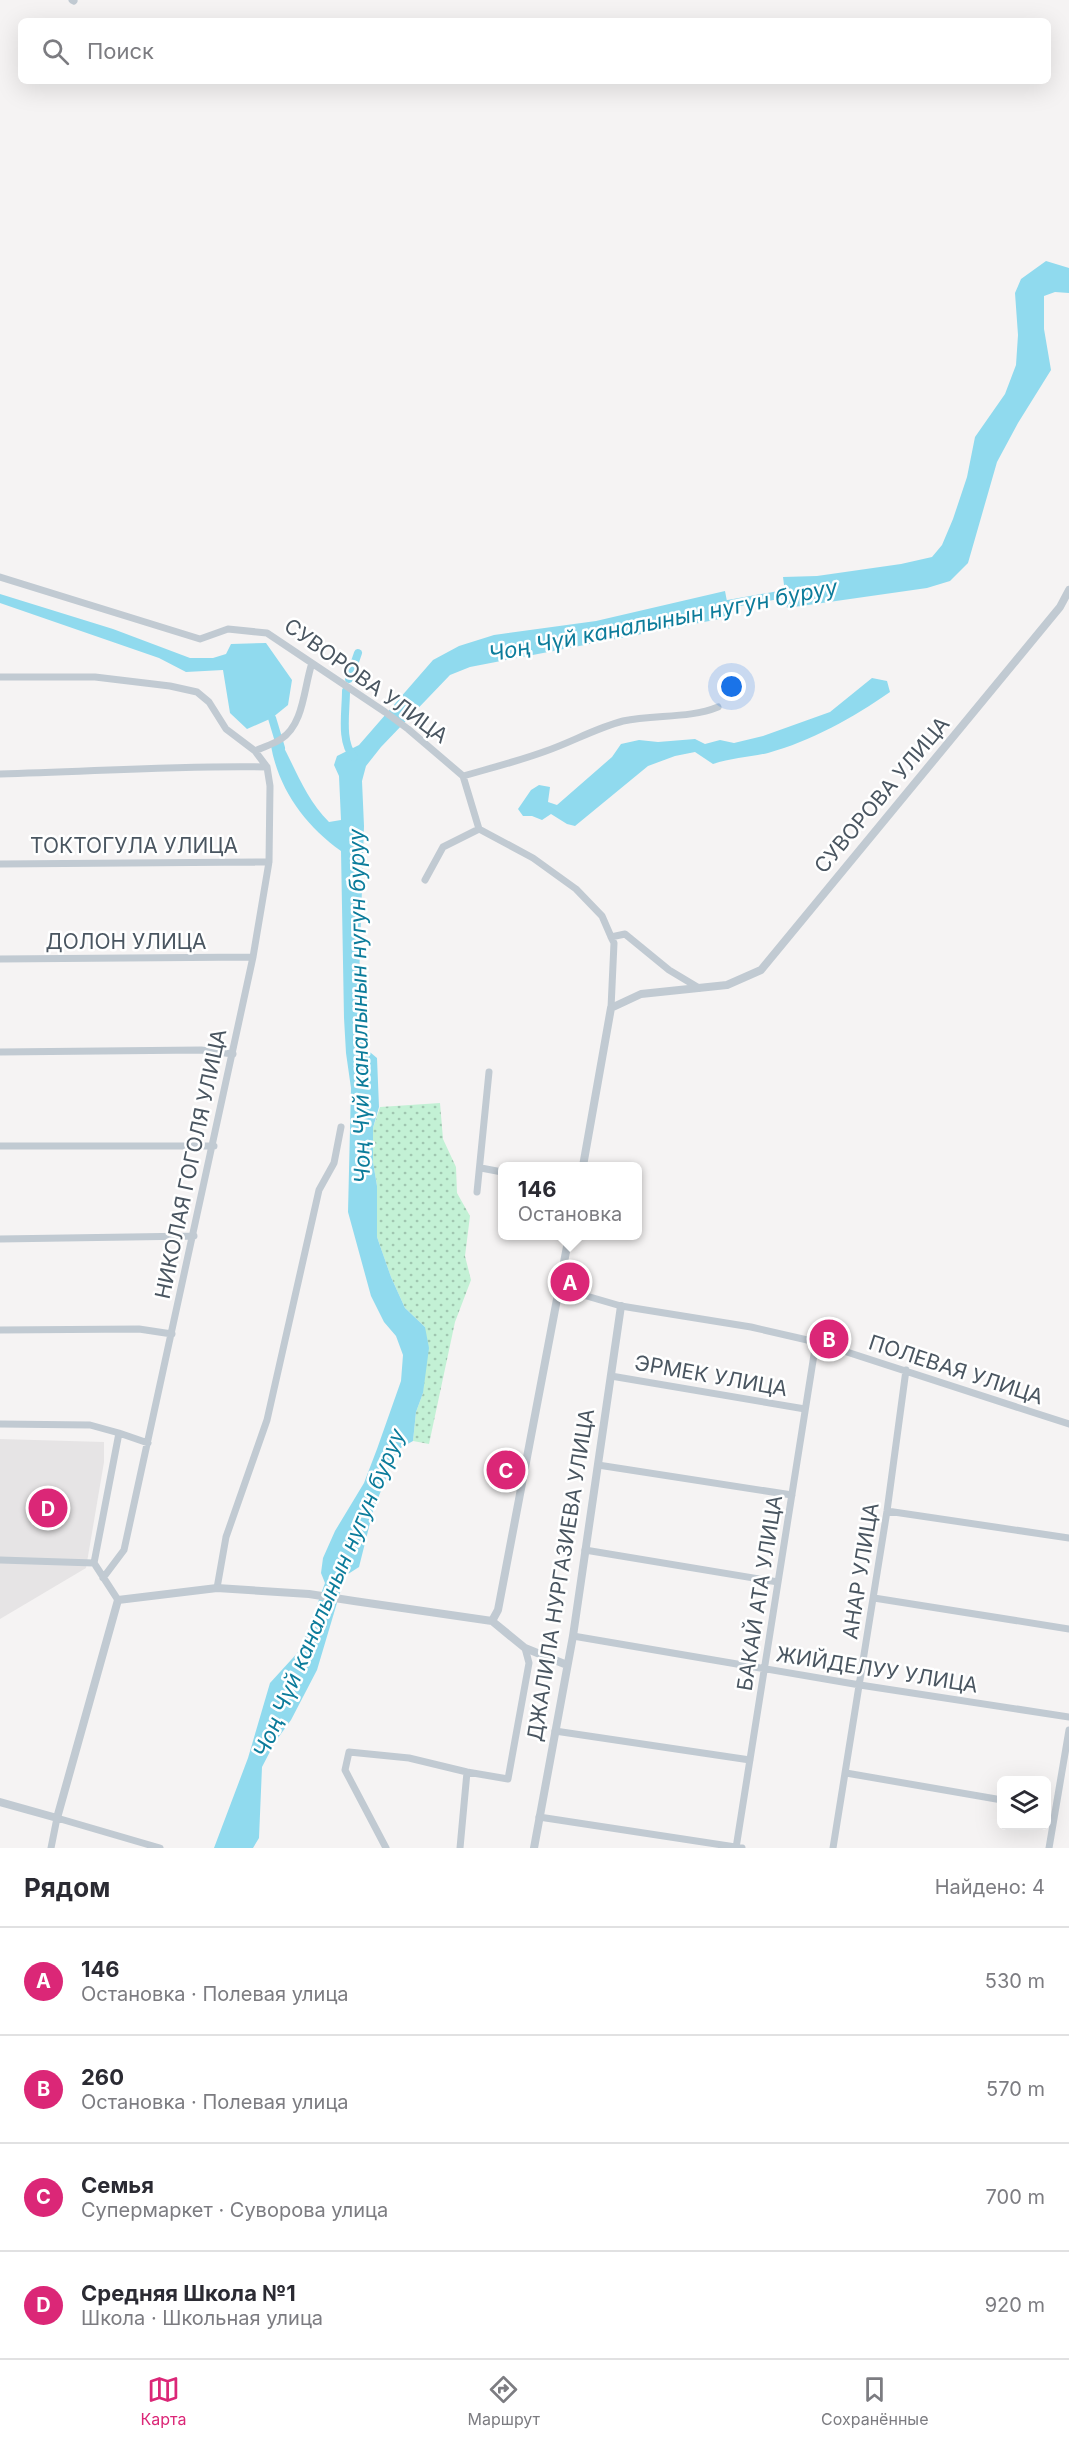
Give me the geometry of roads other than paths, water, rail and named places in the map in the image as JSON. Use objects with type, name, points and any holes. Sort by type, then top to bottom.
[{"type":"street","name":"СУВОРОВА УЛИЦА","points":[[0,577],[200,639],[228,629],[267,633],[408,729],[463,776]]},
{"type":"street","name":"СУВОРОВА УЛИЦА","points":[[611,1008],[641,994],[727,985],[761,970],[1060,607],[1069,590]]},
{"type":"street","points":[[255,751],[282,739],[295,723],[305,699],[307,678],[312,663]]},
{"type":"street","points":[[0,677],[95,677],[186,689],[204,696],[226,729],[255,751],[267,767]]},
{"type":"street","points":[[584,1162],[611,1008],[614,944],[602,916],[576,889],[533,858],[479,829],[463,776],[547,751],[624,721],[666,714],[695,713],[718,707]]},
{"type":"street","points":[[0,774],[216,766],[267,767]]},
{"type":"street","name":"НИКОЛАЯ ГОГОЛЯ УЛИЦА","points":[[103,1578],[124,1550],[234,1054],[268,862],[270,786],[267,767]]},
{"type":"street","points":[[425,880],[442,847],[479,829]]},
{"type":"street","name":"ТОКТОГУЛА УЛИЦА","points":[[0,864],[268,862]]},
{"type":"street","points":[[611,937],[626,934],[669,970],[699,988]]},
{"type":"street","name":"ДОЛОН УЛИЦА","points":[[0,959],[253,957]]},
{"type":"street","points":[[0,1052],[201,1050],[234,1054]]},
{"type":"street","points":[[477,1191],[489,1072]]},
{"type":"street","points":[[217,1588],[226,1536],[267,1420],[319,1190],[334,1162],[341,1127]]},
{"type":"street","points":[[0,1146],[214,1146]]},
{"type":"street","points":[[481,1168],[498,1171]]},
{"type":"street","points":[[0,1239],[194,1236]]},
{"type":"street","points":[[492,1621],[498,1611],[568,1240]]},
{"type":"street","name":"ПОЛЕВАЯ УЛИЦА","points":[[559,1288],[621,1306],[751,1327],[816,1342],[1069,1424]]},
{"type":"street","name":"ДЖАЛИЛА НУРГАЗИЕВА УЛИЦА","points":[[534,1848],[573,1636],[621,1306]]},
{"type":"street","points":[[0,1330],[139,1329],[172,1334]]},
{"type":"street","name":"БАКАЙ АТА УЛИЦА","points":[[738,1848],[816,1342]]},
{"type":"street","name":"АНАР УЛИЦА","points":[[833,1848],[874,1598],[906,1370]]},
{"type":"street","name":"ЭРМЕК УЛИЦА","points":[[610,1376],[805,1409]]},
{"type":"street","points":[[0,1424],[90,1425],[148,1443]]},
{"type":"street","points":[[51,1848],[57,1818],[118,1600],[94,1563],[119,1433]]},
{"type":"street","points":[[598,1465],[792,1495]]},
{"type":"street","points":[[887,1511],[1069,1538]]},
{"type":"street","points":[[585,1550],[778,1582]]},
{"type":"street","points":[[0,1560],[94,1563]]},
{"type":"street","points":[[118,1600],[217,1588],[309,1594],[492,1621],[525,1648],[567,1665]]},
{"type":"street","points":[[874,1598],[1069,1629]]},
{"type":"street","name":"ЖИЙДЕЛУУ УЛИЦА","points":[[573,1636],[860,1685],[1069,1717]]},
{"type":"street","points":[[386,1848],[345,1770],[349,1752],[409,1758],[508,1779],[529,1663],[525,1648]]},
{"type":"street","points":[[1049,1848],[1069,1730]]},
{"type":"street","points":[[555,1731],[750,1760]]},
{"type":"street","points":[[460,1848],[467,1772]]},
{"type":"street","points":[[846,1773],[997,1799]]},
{"type":"street","points":[[0,1802],[160,1848]]},
{"type":"street","points":[[1051,1808],[1055,1809]]},
{"type":"street","points":[[539,1817],[738,1848]]},
{"type":"water","points":[[1046,261],[1069,268],[1069,293],[1055,292],[1044,296],[1044,329],[1051,370],[997,462],[968,563],[950,581],[927,588],[787,608],[783,577],[817,576],[901,564],[932,557],[942,545],[967,477],[975,437],[1005,394],[1016,365],[1018,335],[1015,293],[1021,279]]},
{"type":"water","points":[[725,591],[730,617],[470,667],[450,675],[381,747],[366,766],[362,781],[364,826],[359,981],[365,1048],[377,1058],[379,1107],[373,1128],[373,1162],[377,1186],[377,1237],[405,1308],[425,1327],[429,1348],[423,1393],[416,1412],[413,1441],[397,1450],[373,1511],[359,1567],[345,1576],[317,1670],[291,1720],[275,1742],[262,1767],[259,1838],[253,1848],[214,1848],[248,1758],[270,1683],[301,1649],[325,1583],[321,1573],[323,1558],[335,1531],[364,1483],[401,1381],[403,1355],[396,1336],[384,1322],[371,1296],[348,1212],[351,1088],[344,1018],[341,851],[305,818],[287,792],[271,746],[281,742],[308,794],[329,822],[341,820],[339,776],[334,765],[337,756],[359,745],[433,660],[459,646],[494,635],[596,621]]},
{"type":"water","points":[[0,594],[113,629],[190,658],[213,658],[226,654],[231,644],[266,643],[292,680],[288,705],[272,718],[247,729],[230,713],[223,670],[186,672],[159,658],[0,603]]},
{"type":"water","points":[[872,678],[887,681],[890,692],[831,728],[768,753],[713,764],[695,752],[675,756],[648,766],[575,826],[551,814],[542,820],[532,816],[523,816],[518,809],[531,790],[539,785],[550,787],[548,802],[557,805],[612,757],[621,744],[639,740],[658,742],[695,739],[705,744],[720,740],[734,743],[763,736],[830,712]]},
{"type":"waterway","name":"Чоң Чүй каналынын нугун буруу","points":[[717,606],[796,592]]},
{"type":"waterway","points":[[349,679],[358,653]]},
{"type":"waterway","points":[[346,691],[345,735],[354,757]]},
{"type":"waterway","points":[[272,718],[281,748]]},
{"type":"place","name":"146","points":[[570,1282]]},
{"type":"place","name":"260","points":[[829,1339]]},
{"type":"place","name":"Семья","points":[[506,1470]]},
{"type":"place","name":"Средняя Школа №1","points":[[48,1508]]}]
